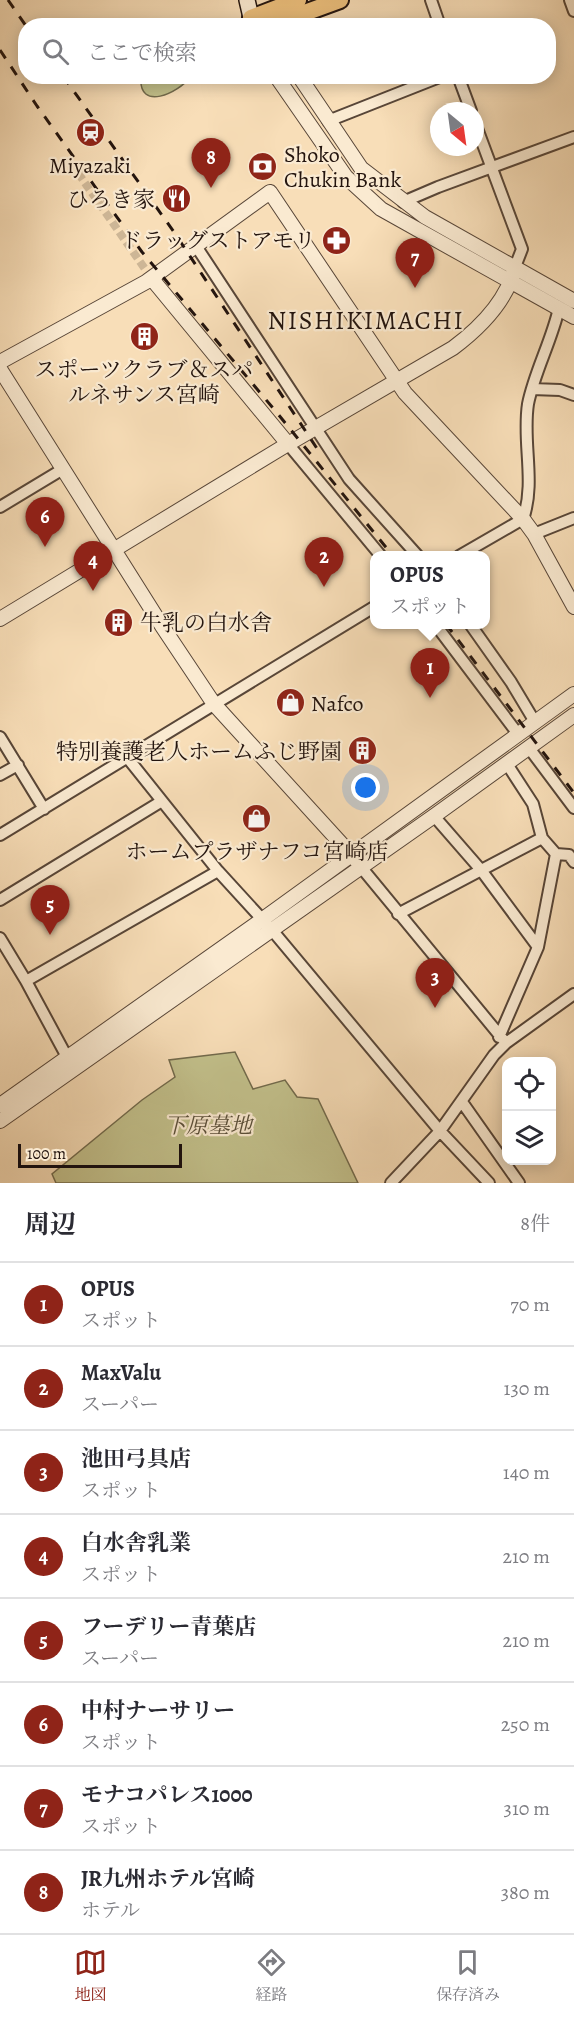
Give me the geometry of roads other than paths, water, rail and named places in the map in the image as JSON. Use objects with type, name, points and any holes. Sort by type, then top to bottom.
[{"type":"main road","points":[[247,0],[251,18]]},
{"type":"main road","points":[[269,17],[298,0]]},
{"type":"main road","points":[[269,17],[340,0]]},
{"type":"street","points":[[431,0],[437,18]]},
{"type":"street","points":[[570,0],[574,11]]},
{"type":"street","points":[[282,84],[346,177],[381,209],[574,317]]},
{"type":"street","points":[[304,84],[361,168],[403,202],[425,217],[574,301]]},
{"type":"street","points":[[328,121],[422,84]]},
{"type":"street","points":[[461,84],[468,102]]},
{"type":"street","points":[[403,202],[574,137]]},
{"type":"street","points":[[0,619],[288,444],[453,348],[471,334],[489,316],[511,283],[522,249],[484,148]]},
{"type":"street","points":[[0,362],[152,279],[270,192],[405,393],[523,519],[534,534],[574,607]]},
{"type":"street","points":[[196,246],[349,479],[414,551]]},
{"type":"street","points":[[152,279],[378,551]]},
{"type":"street","points":[[466,551],[523,519],[529,497],[528,411],[532,389],[555,327],[559,308]]},
{"type":"street","points":[[0,369],[214,704],[352,855],[502,1040]]},
{"type":"street","points":[[532,389],[560,390],[574,395]]},
{"type":"street","points":[[0,507],[63,469]]},
{"type":"street","points":[[534,534],[574,518]]},
{"type":"street","points":[[0,835],[126,756],[370,610]]},
{"type":"street","points":[[439,629],[518,734]]},
{"type":"street","points":[[474,629],[511,681],[535,722]]},
{"type":"street","points":[[0,1121],[267,925],[352,855],[574,694]]},
{"type":"street","points":[[0,1105],[67,1056],[145,1004],[361,867],[574,715]]},
{"type":"street","points":[[0,737],[44,809]]},
{"type":"street","points":[[529,748],[574,808]]},
{"type":"street","points":[[126,756],[218,871],[267,925],[440,1131],[489,1183]]},
{"type":"street","points":[[507,764],[534,804],[542,838],[556,854],[569,855],[574,862]]},
{"type":"street","points":[[0,775],[18,765]]},
{"type":"street","points":[[0,900],[162,801]]},
{"type":"street","points":[[434,816],[481,870],[538,947]]},
{"type":"street","points":[[398,914],[542,838]]},
{"type":"street","points":[[391,1183],[440,1131],[462,1102],[502,1040],[538,947],[556,854]]},
{"type":"street","points":[[26,981],[218,871]]},
{"type":"street","points":[[0,938],[67,1056]]},
{"type":"street","points":[[502,1040],[574,994]]},
{"type":"street","points":[[462,1102],[519,1183]]},
{"type":"tunnel","points":[[78,173],[152,279]]},
{"type":"railway","points":[[8,0],[20,18]]},
{"type":"railway","points":[[0,50],[18,77]]},
{"type":"railway","points":[[22,84],[142,252],[389,551]]},
{"type":"railway","points":[[69,84],[174,232],[320,453]]},
{"type":"railway","points":[[450,629],[574,793]]},
{"type":"place","name":"Miyazaki","points":[[90,133]]},
{"type":"place","name":"Shoko Chukin Bank","points":[[263,167]]},
{"type":"place","name":"JR九州ホテル宮崎","points":[[211,188]]},
{"type":"place","name":"ひろき家","points":[[176,199]]},
{"type":"place","name":"ドラッグストアモリ","points":[[337,240]]},
{"type":"place","name":"モナコパレス1000","points":[[415,288]]},
{"type":"place","name":"スポーツクラブ＆スパ ルネサンス宮崎","points":[[144,337]]},
{"type":"place","name":"中村ナーサリー","points":[[45,547]]},
{"type":"place","name":"MaxValu","points":[[324,587]]},
{"type":"place","name":"白水舎乳業","points":[[93,591]]},
{"type":"place","name":"牛乳の白水舎","points":[[119,622]]},
{"type":"place","name":"OPUS","points":[[430,698]]},
{"type":"place","name":"Nafco","points":[[290,703]]},
{"type":"place","name":"特別養護老人ホームふじ野園","points":[[363,751]]},
{"type":"place","name":"ホームプラザナフコ宮崎店","points":[[257,819]]},
{"type":"place","name":"フーデリー青葉店","points":[[50,935]]},
{"type":"place","name":"池田弓具店","points":[[435,1008]]},
{"type":"district","name":"NISHIKIMACHI","points":[[366,320]]},
{"type":"park label","name":"下原墓地","points":[[208,1125]]}]
